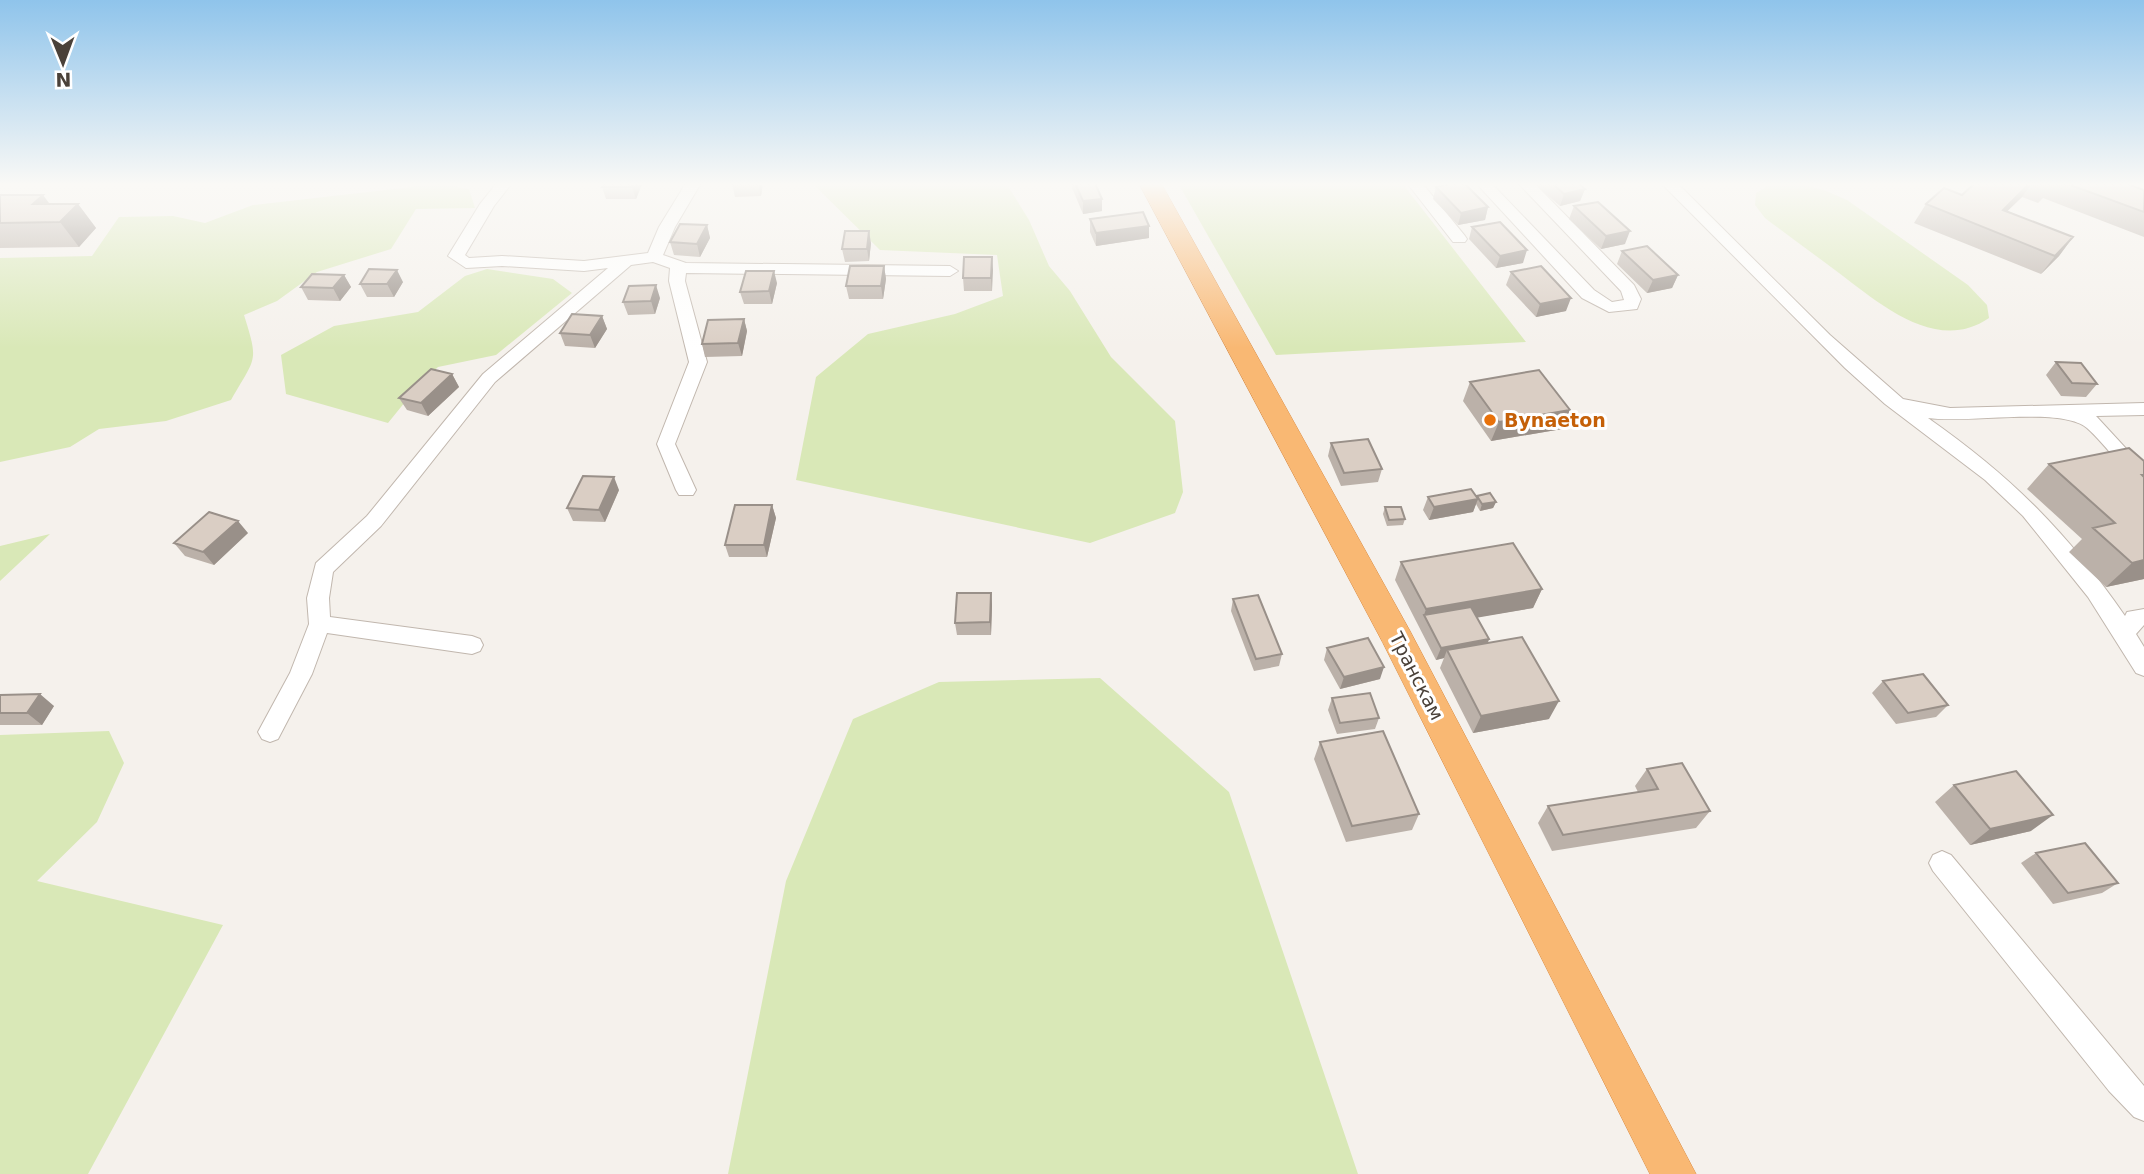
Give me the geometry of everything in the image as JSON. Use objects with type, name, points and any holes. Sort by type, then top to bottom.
[{"type":"highway","name":"Транскам","points":[[1180,238],[1398,640],[1674,1174]]},
{"type":"street","points":[[467,238],[456,256],[466,264],[502,261],[584,266],[654,257],[678,266],[950,271]]},
{"type":"street","points":[[654,257],[663,238]]},
{"type":"street","points":[[1535,238],[1594,299],[1609,307],[1631,305],[1633,299],[1628,289],[1578,238]]},
{"type":"street","points":[[1724,238],[1862,374],[1992,475],[2050,532],[2093,586],[2142,665]]},
{"type":"street","points":[[270,732],[301,674],[320,624],[318,598],[323,569],[374,521],[489,378],[626,261]]},
{"type":"street","points":[[678,266],[677,281],[698,362],[666,444],[686,489]]},
{"type":"street","points":[[1898,403],[1930,412],[1950,414],[2144,409]]},
{"type":"street","points":[[2064,411],[2091,422],[2144,480]]},
{"type":"street","points":[[2125,634],[2135,618],[2144,617]]},
{"type":"street","points":[[320,624],[472,645]]},
{"type":"street","points":[[1942,863],[2119,1081],[2144,1107]]},
{"type":"green space","points":[[105,238],[398,238],[391,249],[317,272],[277,301],[244,315],[252,342],[252,359],[231,400],[166,421],[99,429],[70,447],[0,462],[0,258],[92,256]]},
{"type":"green space","points":[[868,238],[1037,238],[1049,266],[1070,291],[1111,357],[1175,421],[1183,492],[1175,513],[1090,543],[796,480],[816,377],[868,334],[955,314],[1003,296],[997,255],[880,250]]},
{"type":"green space","points":[[1209,238],[1445,238],[1526,342],[1276,355]]},
{"type":"green space","points":[[1791,238],[1901,238],[1968,285],[1987,305],[1989,318],[1969,328],[1949,331],[1929,328],[1910,321],[1872,298]]},
{"type":"green space","points":[[487,269],[553,279],[572,293],[496,355],[438,367],[418,386],[388,423],[286,394],[281,355],[334,326],[418,312],[465,276]]},
{"type":"green space","points":[[50,534],[0,581],[0,546]]},
{"type":"green space","points":[[1100,678],[1229,792],[1358,1174],[728,1174],[786,881],[853,719],[939,682]]},
{"type":"green space","points":[[109,731],[124,763],[97,822],[37,881],[223,925],[88,1174],[0,1174],[0,735]]},
{"type":"building","points":[[672,238],[700,238],[697,244],[670,242]]},
{"type":"building","points":[[844,238],[868,238],[867,249],[842,249]]},
{"type":"building","points":[[1482,238],[1515,238],[1527,250],[1500,256]]},
{"type":"building","points":[[2010,238],[2072,238],[2055,256]]},
{"type":"building","points":[[1647,246],[1678,275],[1653,280],[1622,251]]},
{"type":"building","points":[[964,257],[992,257],[991,278],[963,278]]},
{"type":"building","points":[[850,266],[884,266],[881,286],[846,286]]},
{"type":"building","points":[[1541,266],[1571,298],[1540,304],[1511,272]]},
{"type":"building","points":[[369,269],[397,270],[387,284],[360,284]]},
{"type":"building","points":[[746,271],[774,271],[769,291],[740,292]]},
{"type":"building","points":[[312,274],[344,275],[333,288],[301,287]]},
{"type":"building","points":[[656,285],[651,301],[623,302],[629,286]]},
{"type":"building","points":[[572,314],[602,316],[590,335],[560,333]]},
{"type":"building","points":[[744,319],[738,343],[702,344],[708,320]]},
{"type":"building","points":[[2056,362],[2081,363],[2097,384],[2072,383]]},
{"type":"building","points":[[431,369],[452,374],[421,403],[399,398]]},
{"type":"building","points":[[1539,370],[1570,410],[1499,422],[1470,382]]},
{"type":"building","points":[[1368,439],[1382,469],[1344,473],[1331,443]]},
{"type":"building","points":[[2129,448],[2144,461],[2144,560],[2132,563],[2093,528],[2115,523],[2049,464]]},
{"type":"building","points":[[583,476],[614,477],[599,510],[567,508]]},
{"type":"building","points":[[1471,489],[1478,499],[1434,507],[1428,497]]},
{"type":"building","points":[[1490,493],[1496,502],[1482,504],[1477,496]]},
{"type":"building","points":[[735,505],[772,505],[764,545],[725,545]]},
{"type":"building","points":[[1385,507],[1401,507],[1405,519],[1389,520]]},
{"type":"building","points":[[209,512],[238,521],[203,552],[174,543]]},
{"type":"building","points":[[1513,543],[1542,589],[1426,609],[1401,562]]},
{"type":"building","points":[[957,593],[991,593],[990,622],[955,623]]},
{"type":"building","points":[[1258,595],[1282,654],[1256,659],[1233,599]]},
{"type":"building","points":[[1471,607],[1489,639],[1441,648],[1424,615]]},
{"type":"building","points":[[1522,637],[1559,701],[1481,716],[1447,650]]},
{"type":"building","points":[[1368,638],[1384,667],[1344,677],[1327,648]]},
{"type":"building","points":[[1923,674],[1948,705],[1908,713],[1883,681]]},
{"type":"building","points":[[1370,693],[1379,718],[1340,723],[1332,698]]},
{"type":"building","points":[[40,694],[27,713],[0,713],[0,695]]},
{"type":"building","points":[[1383,731],[1419,814],[1352,826],[1320,742]]},
{"type":"building","points":[[1682,763],[1710,811],[1563,835],[1548,806],[1658,789],[1647,769]]},
{"type":"building","points":[[2016,771],[2053,815],[1990,829],[1954,785]]},
{"type":"building","points":[[2085,843],[2118,883],[2068,893],[2036,853]]},
{"type":"place","name":"Bynaeton","points":[[1490,420]]}]
